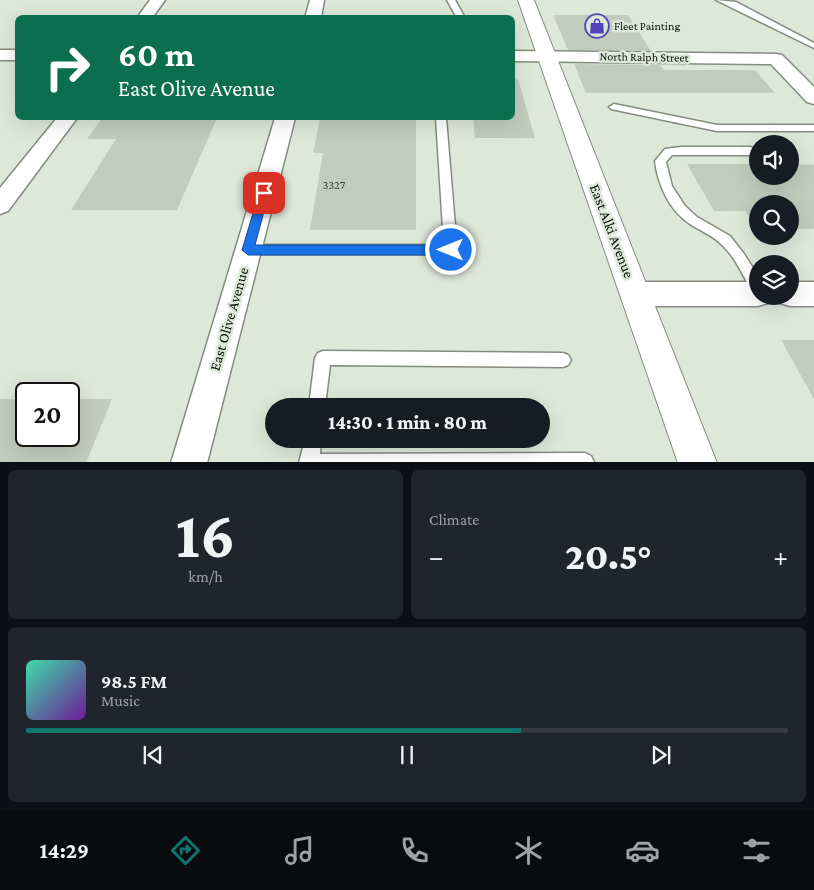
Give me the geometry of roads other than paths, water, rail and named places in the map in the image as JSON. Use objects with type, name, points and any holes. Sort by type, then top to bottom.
[{"type":"street","points":[[146,15],[158,0]]},
{"type":"street","points":[[314,15],[317,0]]},
{"type":"street","name":"East Alki Avenue","points":[[526,0],[698,462]]},
{"type":"street","points":[[0,55],[15,55]]},
{"type":"street","name":"North Ralph Street","points":[[515,56],[776,59],[814,98]]},
{"type":"street","points":[[0,205],[65,120]]},
{"type":"street","name":"East Olive Avenue","points":[[189,462],[284,120]]},
{"type":"street","points":[[636,294],[749,294]]},
{"type":"street","points":[[799,294],[814,294]]},
{"type":"lane","points":[[451,0],[459,15]]},
{"type":"lane","points":[[720,0],[733,4],[814,46]]},
{"type":"lane","points":[[614,107],[717,128],[814,128]]},
{"type":"lane","points":[[248,250],[451,250],[441,120]]},
{"type":"lane","points":[[749,151],[669,152],[660,161],[662,176],[680,208],[692,219],[726,240],[737,253],[749,274]]},
{"type":"lane","points":[[318,398],[323,358],[564,360]]},
{"type":"lane","points":[[311,448],[309,462],[585,462]]},
{"type":"place","name":"Fleet Painting","points":[[597,26]]}]
